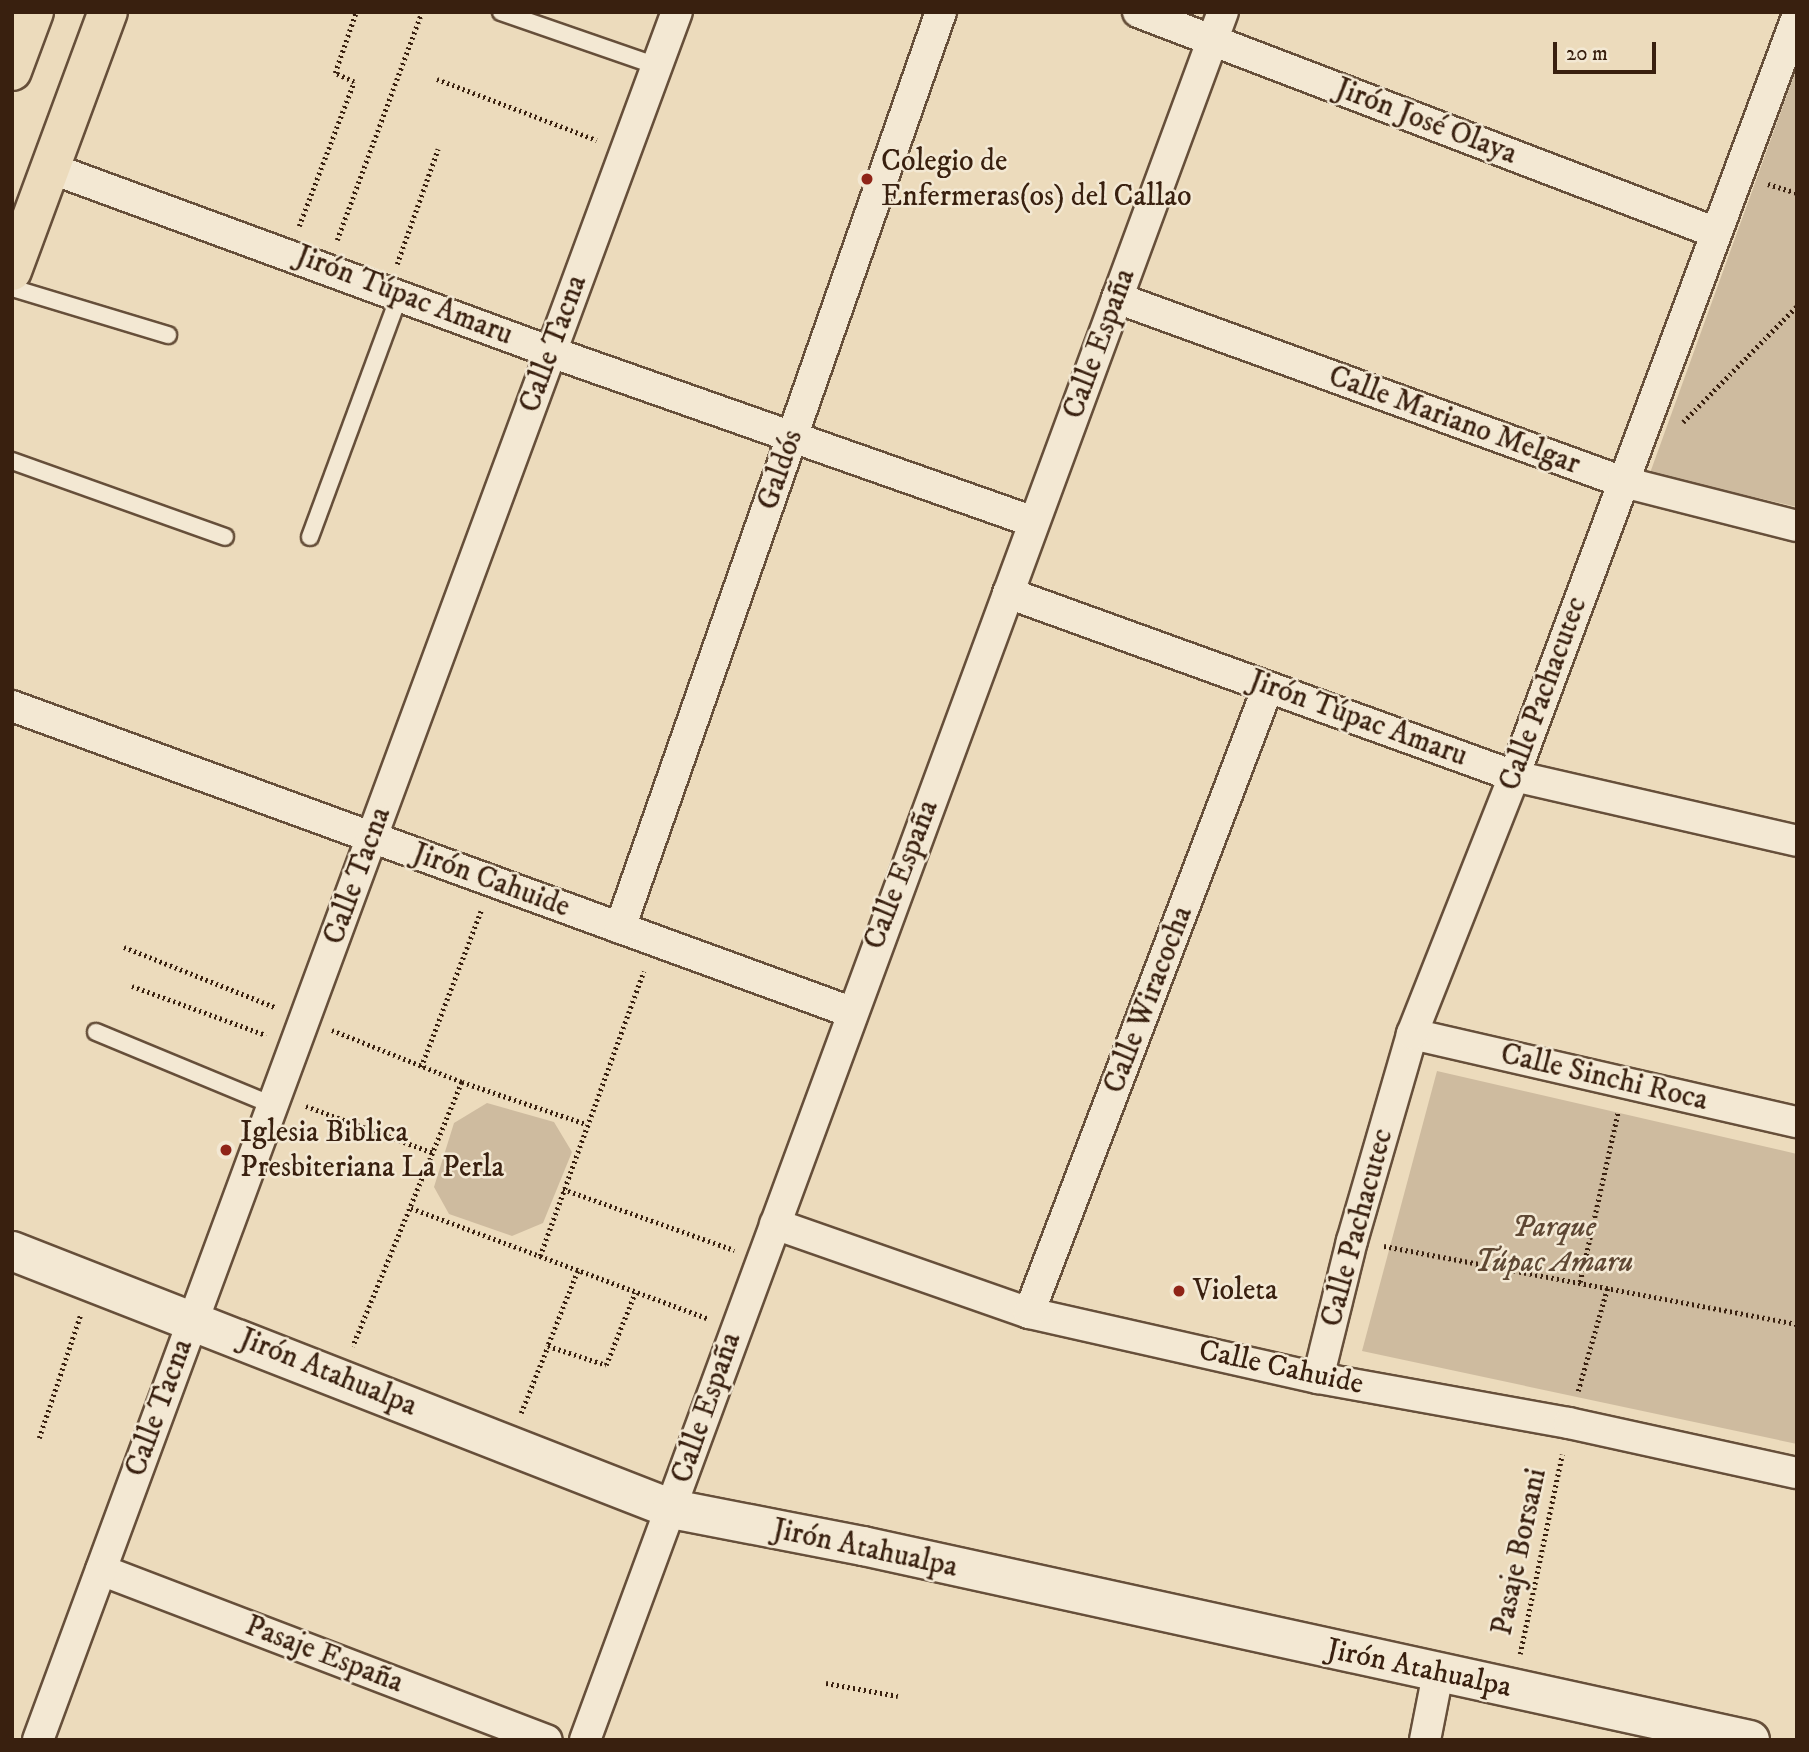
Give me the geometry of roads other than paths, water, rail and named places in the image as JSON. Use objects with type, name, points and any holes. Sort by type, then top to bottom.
[{"type":"main road","points":[[12,72],[34,12]]},
{"type":"main road","points":[[12,271],[108,12]]},
{"type":"street","name":"Calle Tacna","points":[[37,1740],[677,12]]},
{"type":"street","name":"Galdós","points":[[620,928],[941,12]]},
{"type":"street","name":"Jirón José Olaya","points":[[1138,12],[1714,232]]},
{"type":"street","name":"Calle España","points":[[585,1740],[672,1509],[734,1328],[775,1224],[851,1012],[1223,12]]},
{"type":"street","name":"Calle Pachacutec","points":[[1318,1378],[1352,1241],[1412,1034],[1514,776],[1714,232],[1797,18]]},
{"type":"street","name":"Jirón Túpac Amaru","points":[[50,168],[289,253],[551,352],[1034,522]]},
{"type":"street","name":"Calle Mariano Melgar","points":[[1117,298],[1623,482],[1797,526]]},
{"type":"street","name":"Jirón Túpac Amaru","points":[[1008,593],[1514,776],[1797,841]]},
{"type":"street","name":"Calle Wiracocha","points":[[1029,1313],[1268,687]]},
{"type":"street","name":"Jirón Cahuide","points":[[12,706],[851,1012]]},
{"type":"street","name":"Calle Sinchi Roca","points":[[1412,1034],[1797,1122]]},
{"type":"street","name":"Calle Cahuide","points":[[775,1224],[1029,1313],[1318,1378],[1569,1423],[1797,1473]]},
{"type":"street","name":"Jirón Atahualpa","points":[[12,1251],[193,1318],[339,1379],[672,1509],[863,1546],[1438,1674],[1750,1740]]},
{"type":"street","name":"Pasaje España","points":[[101,1570],[547,1740]]},
{"type":"street","points":[[1425,1740],[1438,1674]]},
{"type":"lane","points":[[501,12],[657,66]]},
{"type":"lane","points":[[12,288],[169,335]]},
{"type":"lane","points":[[310,537],[393,293]]},
{"type":"lane","points":[[12,461],[225,537]]},
{"type":"lane","points":[[96,1032],[274,1100]]},
{"type":"place","name":"Colegio de Enfermeras(os) del Callao","points":[[867,179]]},
{"type":"place","name":"Iglesia Biblica Presbiteriana La Perla","points":[[226,1150]]},
{"type":"place","name":"Violeta","points":[[1179,1291]]},
{"type":"park label","name":"Parque Túpac Amaru","points":[[1554,1245]]}]
